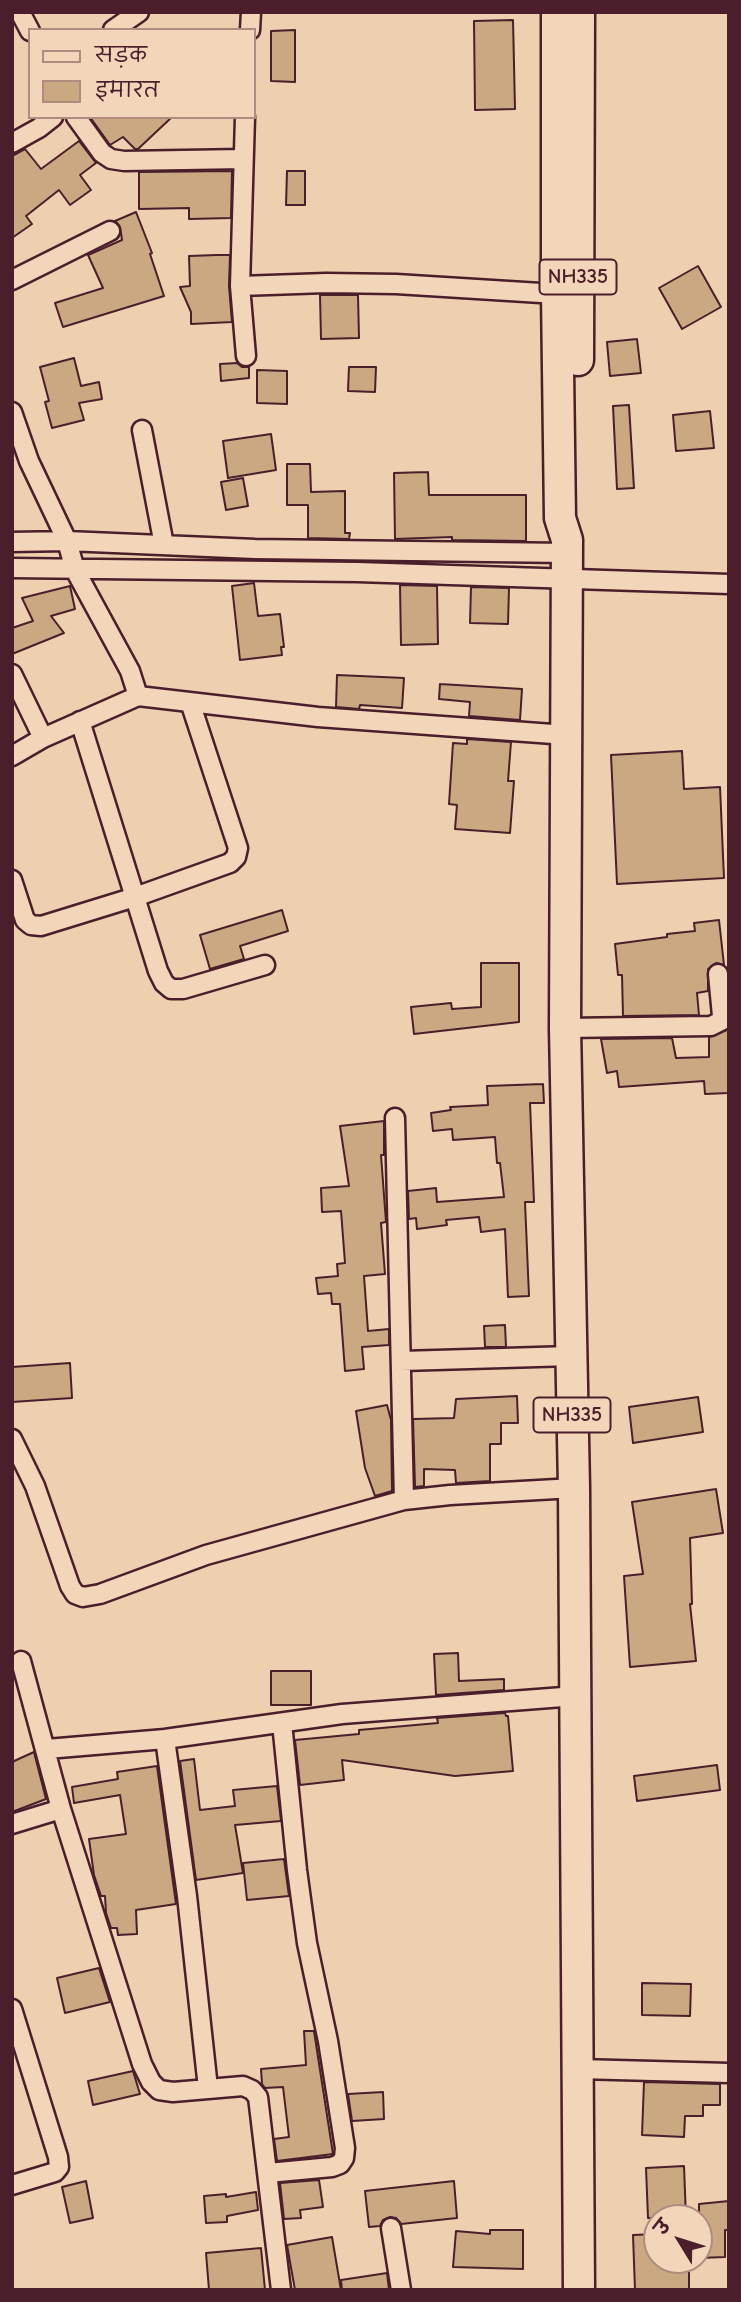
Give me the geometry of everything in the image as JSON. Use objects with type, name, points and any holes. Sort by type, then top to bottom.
[{"type":"highway","name":"NH335","points":[[557,12],[560,518],[567,557],[565,1028],[574,1488],[579,2290]]},
{"type":"highway","name":"NH335","points":[[567,557],[578,518],[579,12]]},
{"type":"street","points":[[20,12],[28,28]]},
{"type":"street","points":[[116,28],[139,12]]},
{"type":"street","points":[[12,143],[50,119]]},
{"type":"street","points":[[77,119],[102,153],[111,159],[243,159]]},
{"type":"street","points":[[245,119],[240,286],[246,356]]},
{"type":"street","points":[[12,280],[110,230]]},
{"type":"street","points":[[240,286],[396,284],[557,294]]},
{"type":"street","points":[[12,412],[29,461],[71,555],[130,671],[138,696]]},
{"type":"street","points":[[142,430],[164,545]]},
{"type":"street","points":[[12,542],[71,555],[357,572],[567,557]]},
{"type":"street","points":[[12,568],[71,555],[164,545],[567,557],[729,584]]},
{"type":"street","points":[[12,674],[43,738]]},
{"type":"street","points":[[12,756],[43,738],[138,696],[318,718],[567,735]]},
{"type":"street","points":[[12,880],[26,920],[32,925],[41,926],[135,897],[230,863],[236,857],[238,848],[190,702]]},
{"type":"street","points":[[80,721],[164,983],[171,989],[183,989],[265,965]]},
{"type":"street","points":[[565,1028],[711,1026],[722,1021],[718,974]]},
{"type":"street","points":[[395,1118],[404,1500]]},
{"type":"street","points":[[402,1361],[571,1356]]},
{"type":"street","points":[[12,1439],[35,1486],[70,1586],[75,1594],[83,1597],[100,1594],[206,1555],[404,1500],[574,1488]]},
{"type":"street","points":[[21,1661],[47,1749],[61,1809],[142,2064],[151,2082],[159,2090],[173,2092],[243,2086],[258,2097],[281,2290]]},
{"type":"street","points":[[47,1749],[165,1739],[342,1714],[576,1696]]},
{"type":"street","points":[[268,2173],[332,2167],[340,2164],[345,2148],[328,2041],[307,1943],[282,1723]]},
{"type":"street","points":[[165,1739],[187,1896],[208,2088]]},
{"type":"street","points":[[12,1824],[61,1809]]},
{"type":"street","points":[[12,2009],[59,2166],[55,2172],[12,2185]]},
{"type":"street","points":[[578,2068],[729,2073]]},
{"type":"street","points":[[391,2228],[401,2290]]},
{"type":"building","points":[[513,20],[515,109],[475,110],[474,21]]},
{"type":"building","points":[[295,30],[295,82],[271,81],[271,31]]},
{"type":"building","points":[[91,119],[170,119],[138,149],[123,137],[110,145]]},
{"type":"building","points":[[79,141],[96,163],[80,175],[91,190],[70,205],[59,190],[26,216],[32,224],[12,238],[12,156],[25,149],[41,169]]},
{"type":"building","points":[[232,171],[231,218],[189,219],[189,208],[139,209],[139,172]]},
{"type":"building","points":[[287,171],[305,171],[305,205],[286,205]]},
{"type":"building","points":[[136,212],[152,253],[150,254],[164,296],[63,327],[55,303],[103,288],[88,255],[122,240],[120,227],[115,221]]},
{"type":"building","points":[[230,255],[232,322],[191,324],[191,312],[180,287],[190,286],[189,256]]},
{"type":"building","points":[[698,266],[721,307],[682,329],[659,288]]},
{"type":"building","points":[[320,295],[358,295],[359,338],[321,339]]},
{"type":"building","points":[[637,339],[641,373],[610,376],[607,342]]},
{"type":"building","points":[[74,358],[81,386],[99,382],[102,399],[79,403],[84,420],[52,428],[45,402],[49,401],[40,367]]},
{"type":"building","points":[[237,363],[242,367],[249,367],[249,378],[221,381],[220,364]]},
{"type":"building","points":[[349,367],[376,367],[375,392],[348,391]]},
{"type":"building","points":[[257,370],[287,371],[287,404],[257,403]]},
{"type":"building","points":[[629,405],[634,488],[617,489],[613,406]]},
{"type":"building","points":[[710,411],[714,448],[676,451],[673,415]]},
{"type":"building","points":[[271,434],[276,470],[228,478],[223,441]]},
{"type":"building","points":[[287,464],[310,464],[311,492],[345,491],[345,533],[350,533],[349,539],[308,538],[308,505],[287,505]]},
{"type":"building","points":[[428,472],[429,495],[526,495],[526,541],[452,540],[452,537],[395,539],[394,473]]},
{"type":"building","points":[[243,478],[248,506],[226,510],[221,482]]},
{"type":"building","points":[[254,583],[258,616],[280,614],[284,647],[281,647],[282,655],[240,660],[232,586]]},
{"type":"building","points":[[400,585],[437,586],[438,644],[401,645]]},
{"type":"building","points":[[70,586],[75,609],[51,616],[64,633],[12,654],[12,628],[33,621],[22,598]]},
{"type":"building","points":[[471,587],[509,588],[508,624],[470,623]]},
{"type":"building","points":[[337,675],[404,678],[402,708],[360,705],[359,709],[336,707]]},
{"type":"building","points":[[440,684],[522,689],[520,720],[469,716],[470,702],[439,699]]},
{"type":"building","points":[[467,739],[511,742],[508,781],[514,781],[510,833],[455,829],[457,805],[449,804],[453,743],[467,744]]},
{"type":"building","points":[[682,751],[684,789],[720,787],[724,878],[617,884],[611,755]]},
{"type":"building","points":[[282,910],[288,931],[240,946],[244,959],[210,969],[200,935]]},
{"type":"building","points":[[719,920],[724,965],[716,963],[708,969],[708,991],[697,993],[699,1015],[623,1016],[622,975],[618,975],[615,944],[695,931],[694,923]]},
{"type":"building","points":[[481,963],[519,963],[519,1022],[414,1034],[411,1007],[451,1003],[452,1009],[481,1007]]},
{"type":"building","points":[[729,1029],[729,1093],[705,1094],[704,1081],[619,1087],[617,1071],[607,1073],[601,1039],[672,1038],[676,1058],[709,1057],[709,1037]]},
{"type":"building","points":[[543,1084],[544,1103],[530,1103],[534,1202],[525,1202],[529,1296],[508,1297],[505,1229],[481,1232],[479,1217],[446,1220],[447,1225],[417,1229],[416,1218],[409,1219],[408,1191],[436,1188],[437,1202],[504,1197],[495,1137],[453,1140],[452,1129],[433,1131],[431,1113],[451,1110],[450,1107],[488,1105],[487,1086]]},
{"type":"building","points":[[384,1121],[384,1155],[381,1155],[386,1222],[381,1223],[385,1274],[364,1276],[368,1331],[389,1329],[389,1345],[362,1347],[364,1369],[345,1371],[340,1304],[332,1304],[331,1293],[318,1294],[316,1278],[338,1276],[337,1264],[345,1263],[341,1211],[322,1212],[321,1188],[349,1186],[340,1126]]},
{"type":"building","points":[[505,1325],[506,1347],[485,1347],[484,1326]]},
{"type":"building","points":[[70,1363],[72,1398],[12,1402],[12,1367]]},
{"type":"building","points":[[517,1396],[518,1423],[501,1423],[501,1444],[490,1444],[490,1481],[456,1483],[455,1470],[424,1469],[424,1486],[415,1487],[413,1419],[454,1418],[456,1399]]},
{"type":"building","points":[[698,1397],[703,1432],[633,1443],[629,1407]]},
{"type":"building","points":[[387,1405],[391,1420],[392,1491],[375,1496],[365,1468],[356,1411]]},
{"type":"building","points":[[716,1489],[723,1533],[690,1538],[690,1604],[696,1661],[630,1667],[624,1576],[643,1574],[632,1502]]},
{"type":"building","points":[[458,1653],[459,1681],[504,1679],[504,1690],[436,1695],[434,1654]]},
{"type":"building","points":[[271,1671],[311,1671],[311,1705],[271,1705]]},
{"type":"building","points":[[505,1713],[508,1716],[513,1771],[455,1776],[342,1760],[344,1780],[300,1785],[295,1740],[359,1734],[359,1730],[438,1723],[437,1718]]},
{"type":"building","points":[[34,1752],[46,1799],[12,1812],[12,1762]]},
{"type":"building","points":[[194,1759],[200,1810],[235,1806],[233,1790],[277,1786],[281,1821],[235,1825],[243,1873],[196,1880],[180,1761]]},
{"type":"building","points":[[717,1765],[720,1790],[637,1801],[634,1776]]},
{"type":"building","points":[[157,1766],[176,1904],[136,1910],[137,1934],[118,1935],[117,1928],[111,1928],[106,1913],[105,1896],[101,1896],[94,1875],[89,1839],[126,1834],[120,1795],[74,1803],[72,1787],[118,1779],[117,1772]]},
{"type":"building","points":[[284,1859],[289,1896],[247,1900],[243,1863]]},
{"type":"building","points":[[99,1968],[110,2002],[65,2013],[57,1978]]},
{"type":"building","points":[[642,1983],[691,1984],[690,2016],[642,2015]]},
{"type":"building","points":[[304,2031],[314,2031],[333,2154],[277,2161],[274,2139],[289,2137],[283,2087],[265,2088],[262,2084],[261,2069],[306,2065]]},
{"type":"building","points":[[133,2071],[140,2094],[93,2105],[88,2081]]},
{"type":"building","points":[[644,2082],[720,2084],[720,2105],[703,2105],[703,2116],[685,2116],[684,2137],[642,2135]]},
{"type":"building","points":[[383,2092],[384,2119],[352,2121],[348,2094]]},
{"type":"building","points":[[684,2166],[685,2204],[647,2204],[646,2168]]},
{"type":"building","points":[[319,2180],[323,2207],[300,2210],[301,2218],[284,2219],[280,2183]]},
{"type":"building","points":[[86,2181],[93,2218],[70,2223],[62,2187]]},
{"type":"building","points":[[454,2181],[457,2218],[401,2224],[396,2218],[390,2217],[383,2220],[380,2226],[369,2227],[365,2191]]},
{"type":"building","points":[[256,2192],[258,2210],[227,2216],[227,2222],[206,2223],[204,2196],[226,2194],[226,2197]]},
{"type":"building","points":[[729,2201],[725,2257],[713,2257],[713,2204],[699,2204]]},
{"type":"building","points":[[490,2230],[523,2230],[523,2269],[453,2267],[456,2231],[490,2234]]},
{"type":"building","points":[[633,2235],[643,2235],[643,2274],[689,2274],[689,2290],[635,2290]]},
{"type":"building","points":[[332,2237],[341,2290],[295,2290],[287,2245]]},
{"type":"building","points":[[261,2248],[265,2290],[209,2290],[206,2253]]},
{"type":"building","points":[[387,2273],[389,2290],[342,2290],[341,2280]]}]
